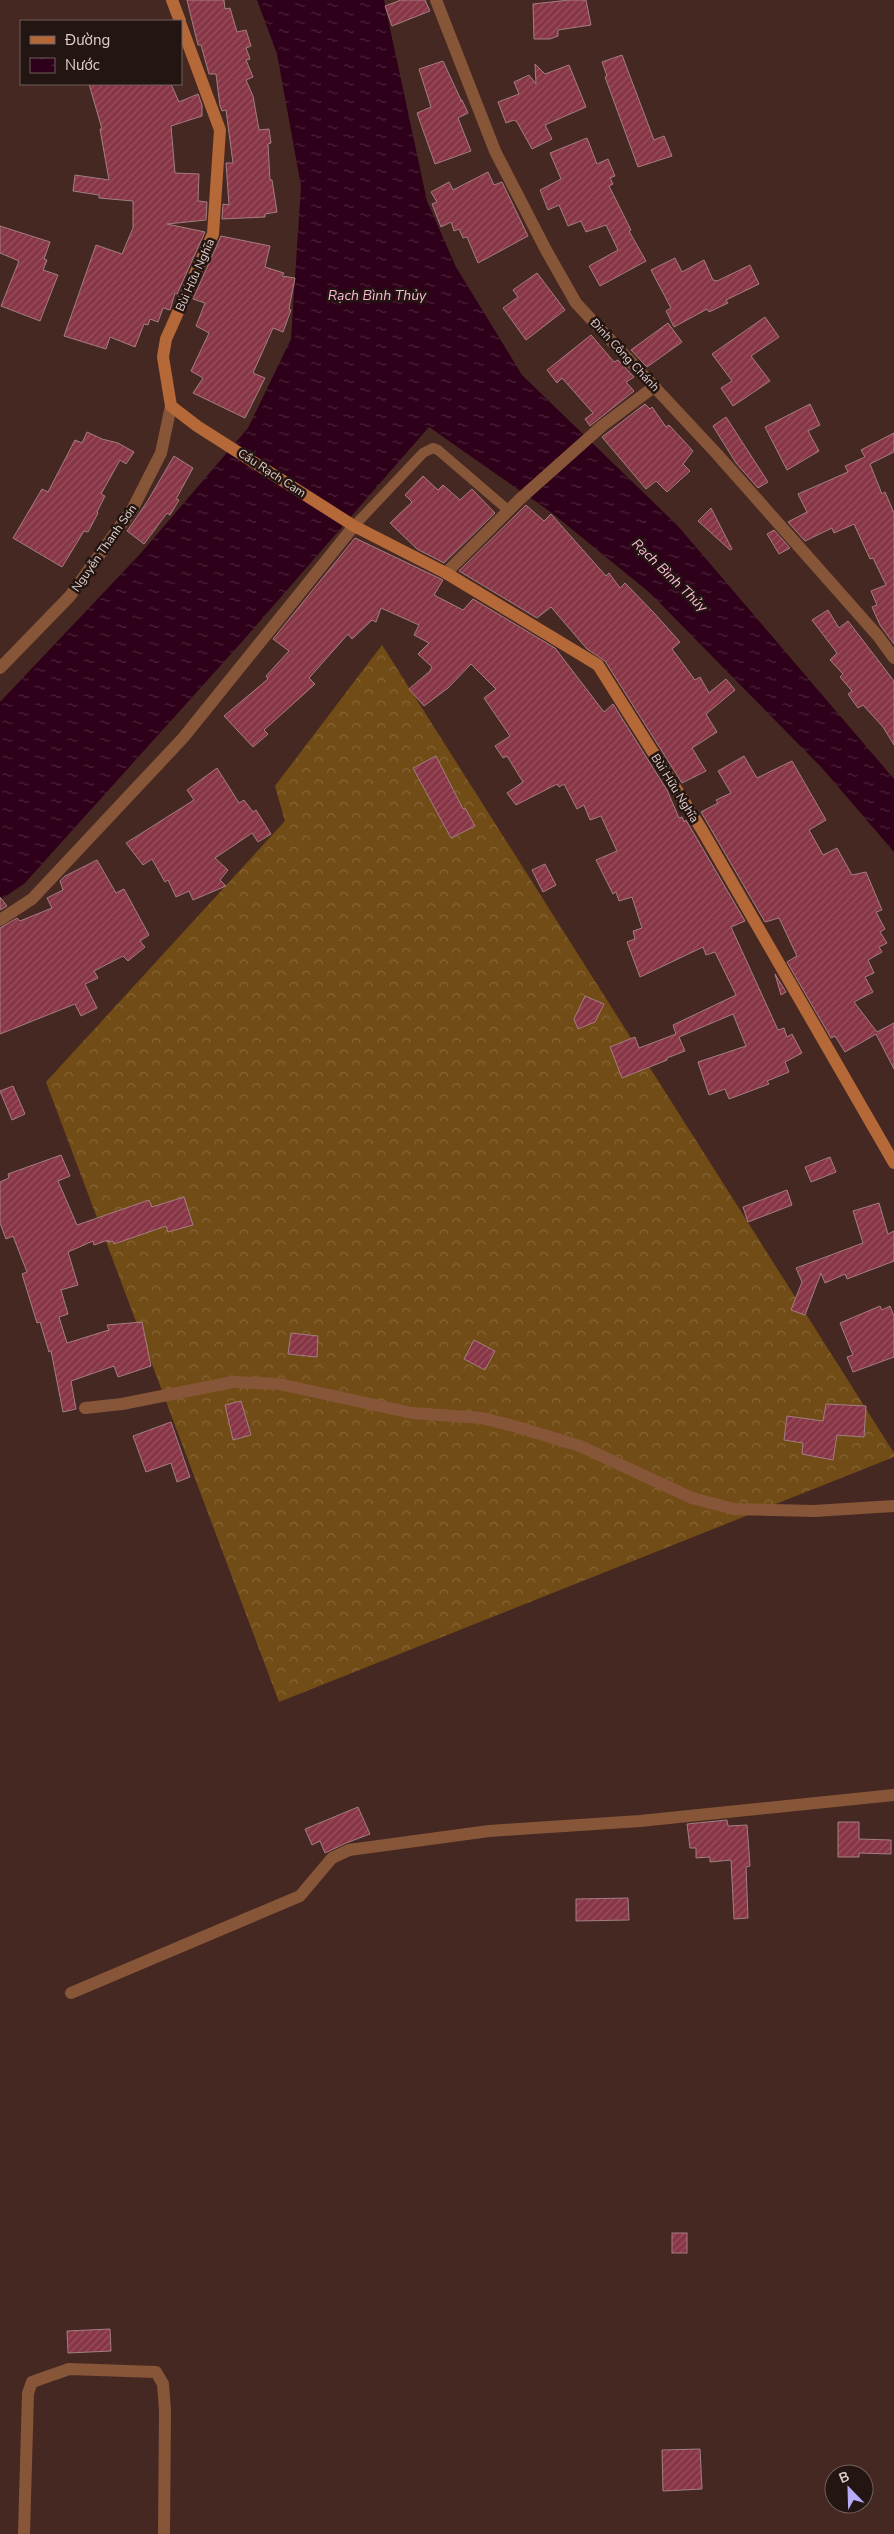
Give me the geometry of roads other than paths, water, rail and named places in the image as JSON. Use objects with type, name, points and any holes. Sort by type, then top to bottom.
[{"type":"main road","name":"Bùi Hữu Nghĩa","points":[[172,0],[180,20]]},
{"type":"main road","name":"Bùi Hữu Nghĩa","points":[[171,406],[163,357],[166,339],[213,234],[220,130],[182,26]]},
{"type":"main road","name":"Cầu Rạch Cam","points":[[171,406],[198,426],[350,523]]},
{"type":"main road","name":"Bùi Hữu Nghĩa","points":[[350,523],[446,573],[598,665],[702,830],[894,1163]]},
{"type":"street","name":"Đinh Công Chánh","points":[[436,0],[495,151],[546,250],[576,303],[655,386],[878,636],[894,658]]},
{"type":"street","points":[[446,573],[520,498],[602,426],[655,386]]},
{"type":"street","name":"Nguyễn Thanh Sơn","points":[[0,668],[70,596],[133,508],[161,453],[171,406]]},
{"type":"street","points":[[0,920],[32,899],[183,738],[350,523]]},
{"type":"street","points":[[85,1408],[122,1404],[233,1382],[279,1384],[412,1413],[482,1418],[514,1426],[580,1446],[692,1498],[734,1509],[814,1511],[894,1506]]},
{"type":"street","points":[[71,1993],[300,1896],[332,1858],[349,1850],[489,1830],[640,1822],[894,1795]]},
{"type":"street","points":[[24,2534],[28,2393],[32,2382],[69,2369],[156,2372],[163,2384],[165,2410],[164,2534]]},
{"type":"lane","points":[[350,523],[423,453],[432,448],[438,450],[508,510]]},
{"type":"water","name":"Rạch Bình Thủy","points":[[257,0],[384,0],[427,201],[456,267],[522,375],[677,525],[894,779],[894,852],[822,768],[650,593],[552,513],[429,427],[240,644],[24,884],[0,900],[0,702],[141,553],[248,428],[291,339],[301,186],[277,54]]}]
